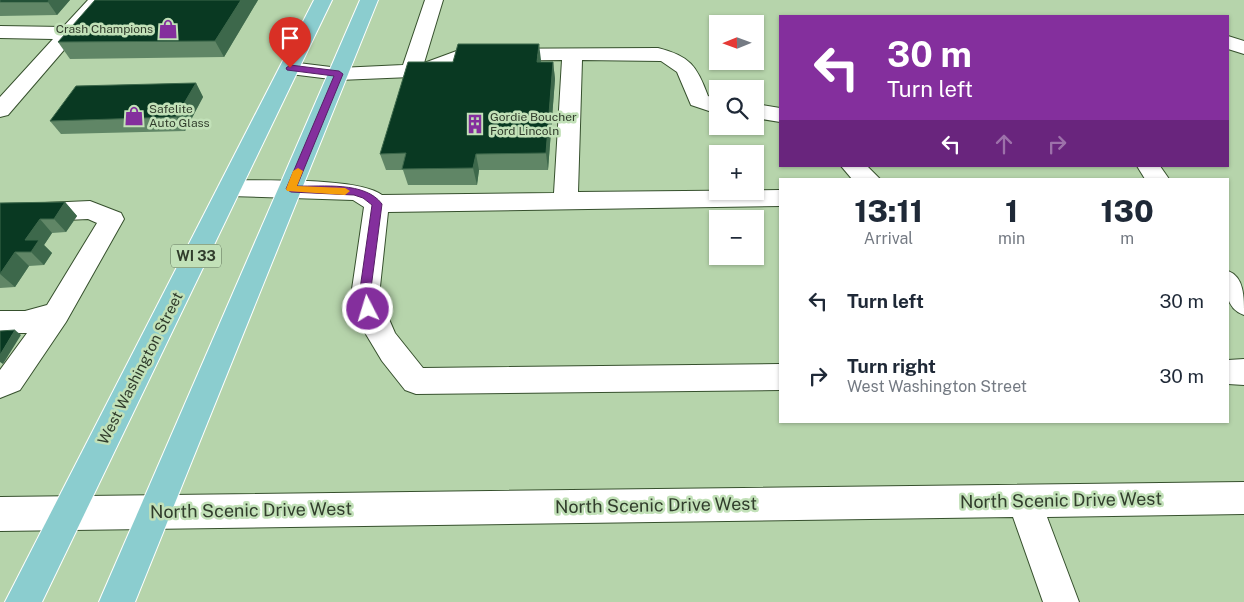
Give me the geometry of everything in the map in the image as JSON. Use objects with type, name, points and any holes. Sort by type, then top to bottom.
[{"type":"main road","name":"West Washington Street","points":[[23,602],[323,0]]},
{"type":"main road","points":[[117,602],[369,0]]},
{"type":"street","points":[[0,110],[98,0]]},
{"type":"street","points":[[411,71],[434,0]]},
{"type":"street","points":[[0,32],[68,33]]},
{"type":"street","points":[[1229,42],[1244,48]]},
{"type":"street","points":[[566,202],[572,54]]},
{"type":"street","points":[[290,68],[339,74],[411,71],[429,68],[462,55],[658,54],[676,59],[688,71],[699,100],[709,104]]},
{"type":"street","points":[[764,112],[779,114]]},
{"type":"street","points":[[853,167],[867,178]]},
{"type":"street","points":[[1149,167],[1156,178]]},
{"type":"street","points":[[230,188],[354,192],[367,196],[377,204],[779,198]]},
{"type":"street","points":[[377,204],[364,296],[368,309],[400,365],[416,381],[779,377]]},
{"type":"street","points":[[0,214],[90,210],[112,219],[56,314],[9,381],[0,385]]},
{"type":"street","points":[[1229,282],[1244,304]]},
{"type":"street","points":[[0,322],[25,322],[56,314]]},
{"type":"street","points":[[1229,372],[1244,372]]},
{"type":"street","name":"North Scenic Drive West","points":[[0,514],[1244,498]]},
{"type":"street","points":[[1024,501],[1061,602]]},
{"type":"building","points":[[0,0],[49,0],[48,2],[0,2]]},
{"type":"building","name":"Crash Champions","points":[[95,0],[241,0],[215,41],[58,42]]},
{"type":"building","name":"Gordie Boucher Ford Lincoln","points":[[458,44],[539,44],[537,62],[553,62],[546,153],[476,154],[473,168],[402,169],[406,153],[380,154],[408,62],[453,62]]},
{"type":"building","points":[[196,83],[176,117],[50,121],[76,86]]},
{"type":"building","points":[[65,202],[54,219],[40,219],[25,240],[39,240],[31,252],[15,252],[0,274],[0,203]]},
{"type":"building","points":[[15,330],[0,355],[0,331]]},
{"type":"slow traffic","points":[[298,171],[291,189],[345,191]]},
{"type":"place","name":"Crash Champions","points":[[168,29]]},
{"type":"place","name":"Safelite Auto Glass","points":[[134,116]]},
{"type":"place","name":"Gordie Boucher Ford Lincoln","points":[[475,124]]},
{"type":"route","points":[[290,68],[339,74],[291,189],[354,192],[367,196],[377,204],[364,296],[368,309]]}]
